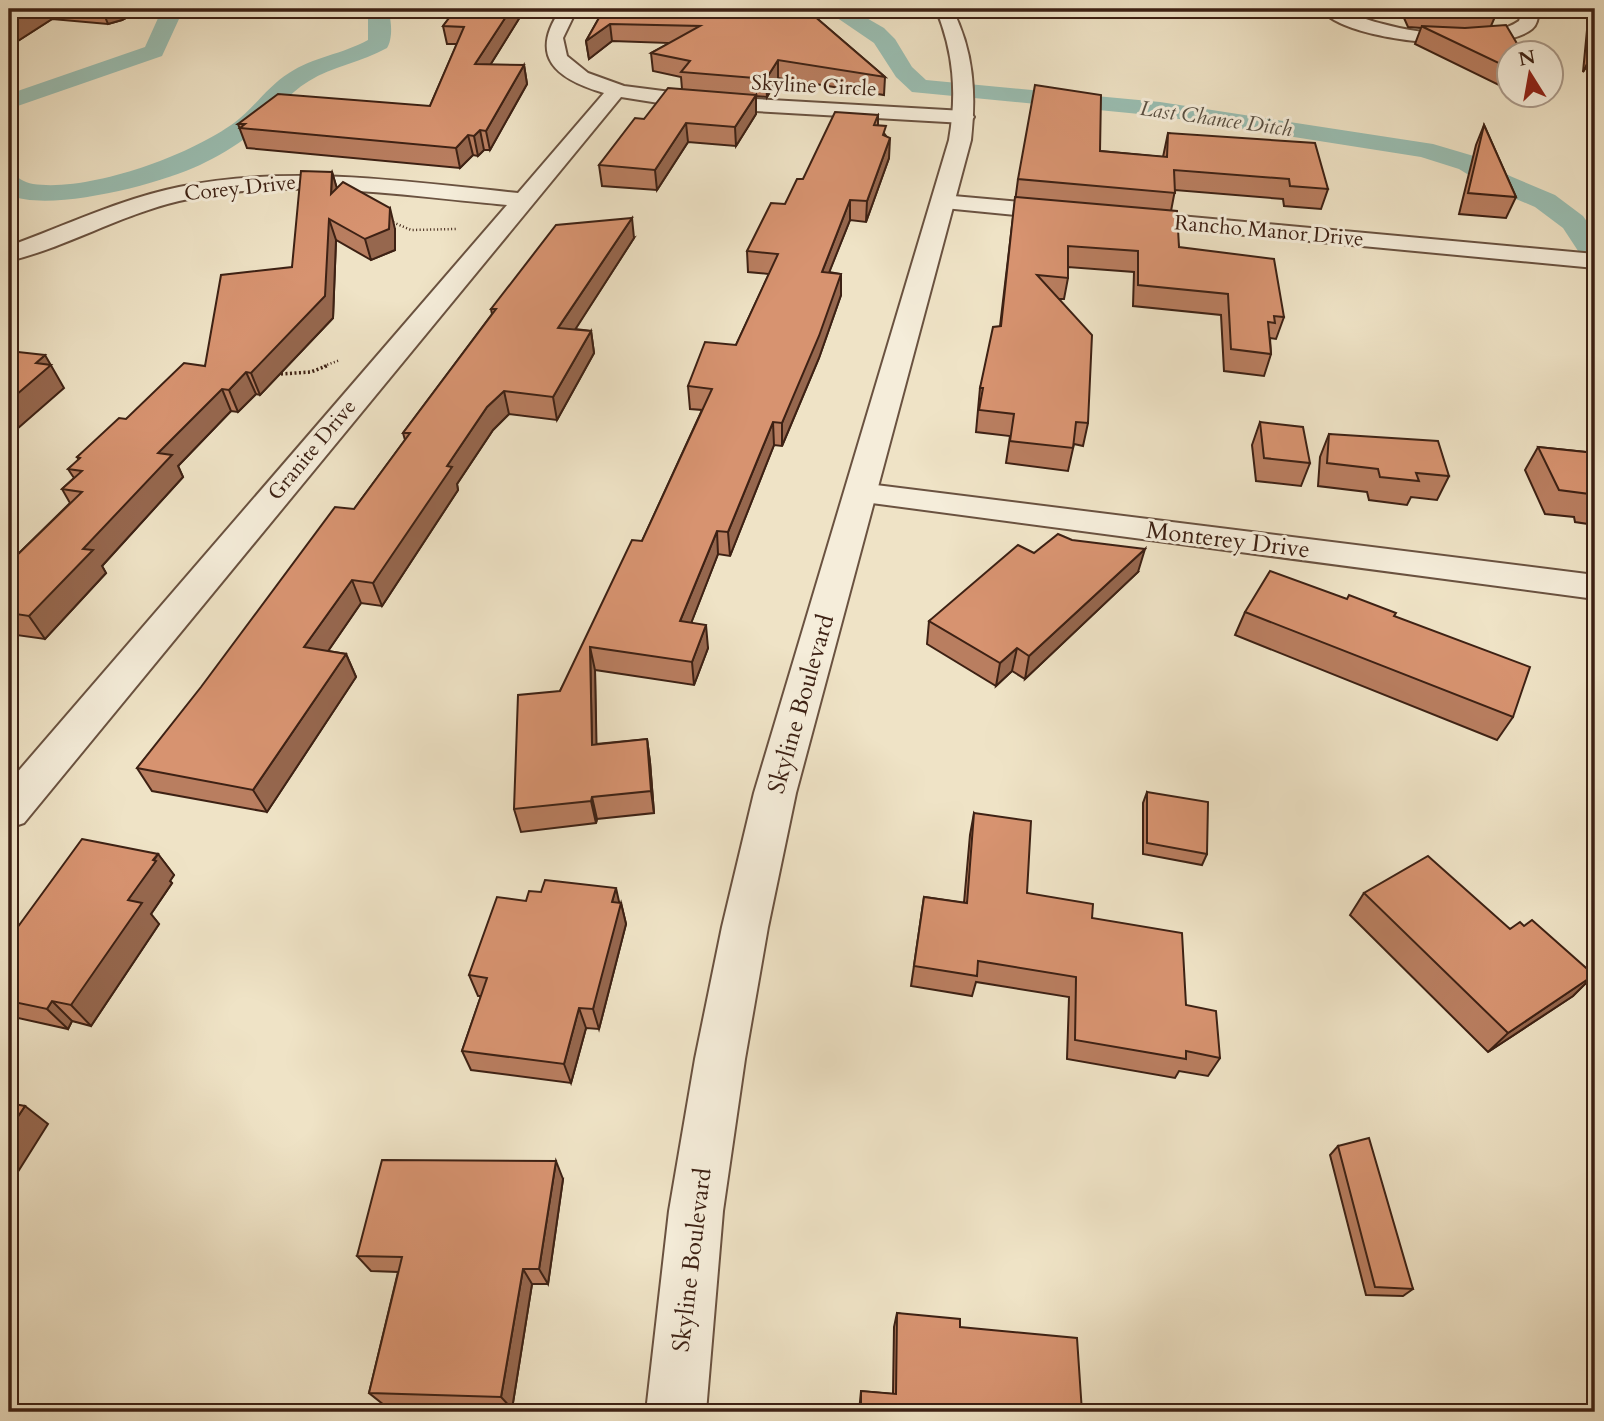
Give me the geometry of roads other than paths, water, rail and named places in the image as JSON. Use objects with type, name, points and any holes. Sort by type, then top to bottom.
[{"type":"street","name":"Skyline Circle","points":[[569,9],[555,33],[553,42],[558,57],[584,78],[617,90],[698,102],[964,117]]},
{"type":"street","name":"Skyline Boulevard","points":[[676,1412],[696,1211],[745,927],[775,793],[960,140],[964,117],[961,61],[957,39],[944,9]]},
{"type":"street","points":[[1329,9],[1358,23],[1381,29],[1426,37],[1461,39],[1493,37],[1521,30],[1528,26],[1532,19],[1531,9]]},
{"type":"street","name":"Granite Drive","points":[[9,811],[617,90]]},
{"type":"street","name":"Corey Drive","points":[[9,254],[148,202],[237,185],[319,181],[523,200]]},
{"type":"street","name":"Rancho Manor Drive","points":[[942,202],[1595,261]]},
{"type":"street","name":"Monterey Drive","points":[[860,493],[1595,587]]},
{"type":"waterway","name":"Last Chance Ditch","points":[[9,102],[76,76],[154,51],[170,16],[181,9]]},
{"type":"waterway","name":"Last Chance Ditch","points":[[9,182],[22,191],[58,192],[131,179],[190,160],[241,130],[300,76],[379,43],[379,13],[370,9]]},
{"type":"waterway","name":"Last Chance Ditch","points":[[837,9],[882,38],[904,72],[920,87],[1160,109],[1424,150],[1468,163],[1500,182],[1545,201],[1573,222],[1595,254]]}]
